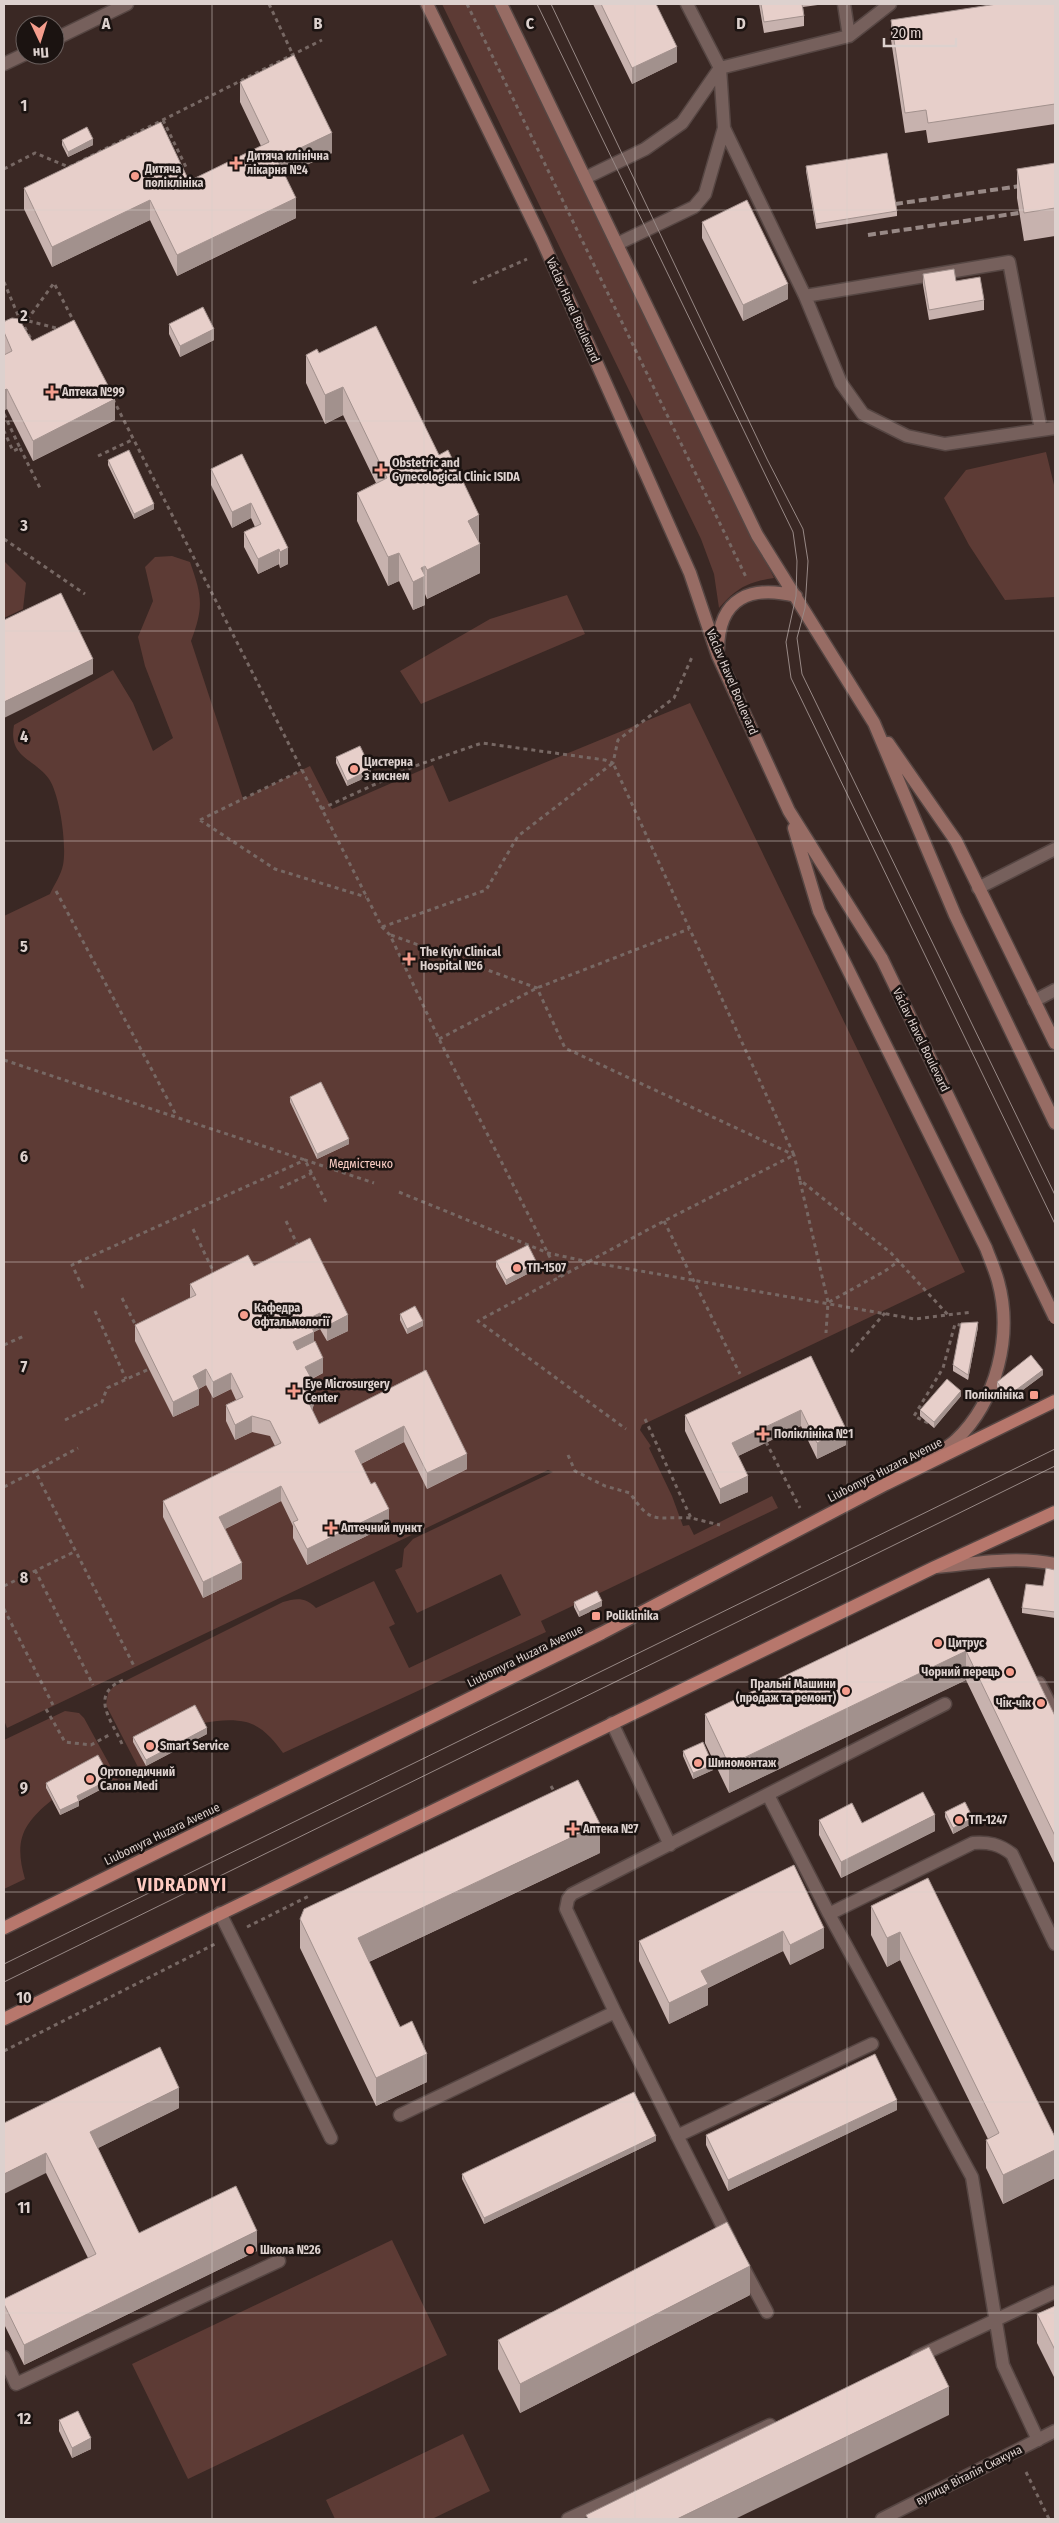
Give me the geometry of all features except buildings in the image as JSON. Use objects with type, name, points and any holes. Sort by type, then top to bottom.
[{"type":"main road","name":"Václav Havel Boulevard","points":[[427,4],[542,240],[690,573],[718,656],[789,811],[882,958],[1055,1318]]},
{"type":"main road","points":[[501,4],[757,535],[874,723],[956,841],[1055,1043]]},
{"type":"main road","points":[[718,656],[720,631],[725,616],[736,601],[751,593],[778,592],[796,596]]},
{"type":"main road","points":[[874,723],[955,915],[1055,1123]]},
{"type":"main road","points":[[789,811],[819,911],[986,1248],[998,1281],[1003,1308],[1003,1342],[997,1371],[985,1402],[970,1424],[954,1442],[886,1484]]},
{"type":"main road","name":"Liubomyra Huzara Avenue","points":[[4,1928],[602,1633],[886,1484],[1055,1400]]},
{"type":"main road","points":[[4,2019],[935,1567],[1055,1512]]},
{"type":"main road","points":[[935,1567],[1002,1560],[1034,1560],[1055,1564]]},
{"type":"street","points":[[65,34],[127,4]]},
{"type":"street","points":[[618,244],[694,207],[705,194],[724,128],[720,68],[687,4]]},
{"type":"street","points":[[844,4],[849,36]]},
{"type":"street","points":[[585,178],[645,149],[682,123],[720,68],[849,36],[890,4]]},
{"type":"street","points":[[724,128],[805,296],[841,383],[863,414],[906,436],[945,444],[1055,428]]},
{"type":"street","points":[[805,296],[1009,262],[1041,430]]},
{"type":"street","points":[[978,888],[1055,849]]},
{"type":"street","points":[[1034,1000],[1055,990]]},
{"type":"street","points":[[1031,1668],[1055,1714]]},
{"type":"street","points":[[767,2312],[615,2012],[566,1909],[566,1903],[572,1894],[945,1704]]},
{"type":"street","points":[[612,1723],[670,1845]]},
{"type":"street","points":[[768,1795],[829,1914],[972,2177],[1004,2366],[1038,2440]]},
{"type":"street","points":[[829,1914],[973,1843],[987,1842],[1001,1846],[1012,1854],[1055,1944]]},
{"type":"street","points":[[220,1914],[331,2138]]},
{"type":"street","points":[[400,2115],[615,2012]]},
{"type":"street","points":[[677,2136],[872,2044]]},
{"type":"street","points":[[4,2357],[16,2384],[279,2261]]},
{"type":"street","points":[[907,2362],[1055,2292]]},
{"type":"street","points":[[568,2519],[782,2420]]},
{"type":"street","name":"вулиця Віталія Скакуна","points":[[882,2519],[902,2515],[1055,2431]]},
{"type":"path","points":[[269,4],[293,55]]},
{"type":"path","points":[[467,4],[746,578],[751,593]]},
{"type":"path","points":[[4,169],[35,153],[69,167],[322,40]]},
{"type":"path","points":[[163,120],[186,167],[175,172]]},
{"type":"path","points":[[472,283],[527,259]]},
{"type":"path","points":[[4,282],[36,350]]},
{"type":"path","points":[[27,320],[54,283],[76,325]]},
{"type":"path","points":[[12,324],[21,319],[62,329]]},
{"type":"path","points":[[111,395],[321,809],[382,927],[390,935],[439,1039],[560,1277]]},
{"type":"path","points":[[4,414],[40,488]]},
{"type":"path","points":[[4,431],[13,451],[20,448]]},
{"type":"path","points":[[98,456],[134,439]]},
{"type":"path","points":[[4,539],[85,594]]},
{"type":"path","points":[[692,657],[674,698],[618,740],[613,763],[794,1155],[828,1302],[826,1332]]},
{"type":"path","points":[[321,809],[407,770],[482,743],[606,760],[613,763]]},
{"type":"path","points":[[382,927],[486,890],[518,836],[613,763]]},
{"type":"path","points":[[302,770],[200,820],[275,869],[367,897]]},
{"type":"path","points":[[56,891],[176,1116]]},
{"type":"path","points":[[439,1039],[537,988],[690,929]]},
{"type":"path","points":[[390,935],[537,988],[564,1048],[794,1155]]},
{"type":"path","points":[[4,1060],[374,1182]]},
{"type":"path","points":[[626,1428],[478,1321],[664,1221],[794,1155]]},
{"type":"path","points":[[305,1160],[326,1202]]},
{"type":"path","points":[[83,1288],[72,1265],[305,1160]]},
{"type":"path","points":[[280,1188],[312,1173]]},
{"type":"path","points":[[800,1180],[898,1261],[949,1316]]},
{"type":"path","points":[[398,1192],[548,1253],[588,1262],[828,1302],[915,1319],[972,1312]]},
{"type":"path","points":[[286,1221],[300,1250]]},
{"type":"path","points":[[664,1221],[740,1374]]},
{"type":"path","points":[[193,1229],[217,1280]]},
{"type":"path","points":[[828,1302],[885,1271],[898,1261]]},
{"type":"path","points":[[122,1298],[137,1330]]},
{"type":"path","points":[[94,1311],[126,1379]]},
{"type":"path","points":[[851,1352],[886,1313]]},
{"type":"path","points":[[928,1423],[914,1416],[943,1368],[955,1324],[972,1327]]},
{"type":"path","points":[[4,1345],[24,1336]]},
{"type":"path","points":[[65,1420],[102,1402],[107,1388],[149,1369]]},
{"type":"path","points":[[645,1419],[691,1518]]},
{"type":"path","points":[[766,1442],[800,1509]]},
{"type":"path","points":[[4,1487],[78,1448]]},
{"type":"path","points":[[568,1455],[575,1471],[605,1486],[630,1493],[649,1517],[691,1518],[720,1525]]},
{"type":"path","points":[[35,1471],[134,1666]]},
{"type":"path","points":[[4,1586],[76,1551]]},
{"type":"path","points":[[35,1570],[94,1685]]},
{"type":"path","points":[[4,1609],[53,1705]]},
{"type":"path","points":[[122,1744],[104,1705],[104,1698],[112,1685],[123,1680]]},
{"type":"path","points":[[46,1709],[65,1742],[92,1745],[109,1735]]},
{"type":"path","points":[[551,1786],[558,1800]]},
{"type":"path","points":[[4,2051],[309,1896]]},
{"type":"path","points":[[1026,2472],[1049,2519]]},
{"type":"green space","points":[[442,4],[494,4],[774,578],[743,587],[731,595],[719,608],[714,574],[701,539]]},
{"type":"green space","points":[[1046,452],[1055,489],[1055,597],[1005,600],[969,545],[944,498],[966,470]]},
{"type":"green space","name":"Медмістечко","points":[[172,556],[190,562],[197,584],[200,610],[191,641],[243,799],[310,766],[332,809],[433,765],[449,802],[690,703],[965,1272],[642,1425],[640,1430],[651,1446],[649,1448],[672,1496],[683,1526],[689,1525],[694,1535],[772,1496],[778,1508],[541,1621],[546,1632],[283,1753],[272,1739],[252,1724],[233,1720],[219,1721],[190,1726],[134,1742],[146,1766],[139,1769],[106,1705],[108,1693],[113,1687],[283,1602],[301,1599],[316,1608],[374,1581],[395,1624],[389,1627],[409,1668],[521,1615],[501,1574],[417,1613],[395,1570],[402,1567],[404,1549],[413,1539],[553,1472],[548,1470],[7,1728],[4,1720],[4,916],[50,894],[61,872],[64,857],[62,821],[53,787],[43,772],[18,751],[13,736],[14,725],[113,670],[133,703],[153,751],[173,738],[145,666],[138,637],[153,601],[145,567],[155,557]]},
{"type":"green space","points":[[4,561],[26,583],[23,609],[4,618]]},
{"type":"green space","points":[[567,595],[585,634],[421,704],[400,671],[490,619]]},
{"type":"green space","points":[[65,1711],[79,1713],[84,1718],[118,1780],[111,1784],[98,1761],[46,1788],[52,1800],[34,1817],[23,1834],[20,1854],[25,1879],[4,1889],[4,1740]]},
{"type":"green space","points":[[392,2240],[447,2355],[188,2479],[132,2364]]},
{"type":"green space","points":[[463,2434],[490,2491],[432,2519],[335,2519],[326,2500]]},
{"type":"tram line","points":[[537,4],[793,532],[797,561],[796,596],[786,642],[791,678],[1055,1224]]},
{"type":"tram line","points":[[551,4],[767,459],[803,529],[808,561],[805,608],[797,638],[802,674],[1055,1195]]},
{"type":"tram line","points":[[4,1964],[1055,1449]]},
{"type":"tram line","points":[[4,1982],[1055,1466]]},
{"type":"railway","points":[[895,204],[1055,181]]},
{"type":"railway","points":[[868,235],[1019,213]]},
{"type":"place","name":"Дитяча клінічна лікарня №4","points":[[236,163]]},
{"type":"place","name":"Дитяча поліклініка","points":[[135,176]]},
{"type":"place","name":"Аптека №99","points":[[52,392]]},
{"type":"place","name":"Obstetric and Gynecological Clinic ISIDA","points":[[381,470]]},
{"type":"place","name":"Цистерна з киснем","points":[[354,769]]},
{"type":"place","name":"The Kyiv Clinical Hospital №6","points":[[409,959]]},
{"type":"place","name":"ТП-1507","points":[[517,1268]]},
{"type":"place","name":"Кафедра офтальмології","points":[[244,1315]]},
{"type":"place","name":"Eye Microsurgery Center","points":[[294,1391]]},
{"type":"place","name":"Поліклініка","points":[[1034,1395]]},
{"type":"place","name":"Поліклініка №1","points":[[763,1434]]},
{"type":"place","name":"Аптечний пункт","points":[[331,1528]]},
{"type":"place","name":"Poliklinika","points":[[596,1616]]},
{"type":"place","name":"Цитрус","points":[[938,1643]]},
{"type":"place","name":"Чорний перець","points":[[1010,1672]]},
{"type":"place","name":"Пральні Машини (продаж та ремонт)","points":[[846,1691]]},
{"type":"place","name":"Чік-чік","points":[[1041,1703]]},
{"type":"place","name":"Smart Service","points":[[150,1746]]},
{"type":"place","name":"Шиномонтаж","points":[[698,1763]]},
{"type":"place","name":"Ортопедичний Салон Medi","points":[[90,1779]]},
{"type":"place","name":"ТП-1247","points":[[959,1820]]},
{"type":"place","name":"Аптека №7","points":[[573,1829]]},
{"type":"place","name":"Школа №26","points":[[250,2250]]},
{"type":"district","name":"VIDRADNYI","points":[[182,1885]]}]
